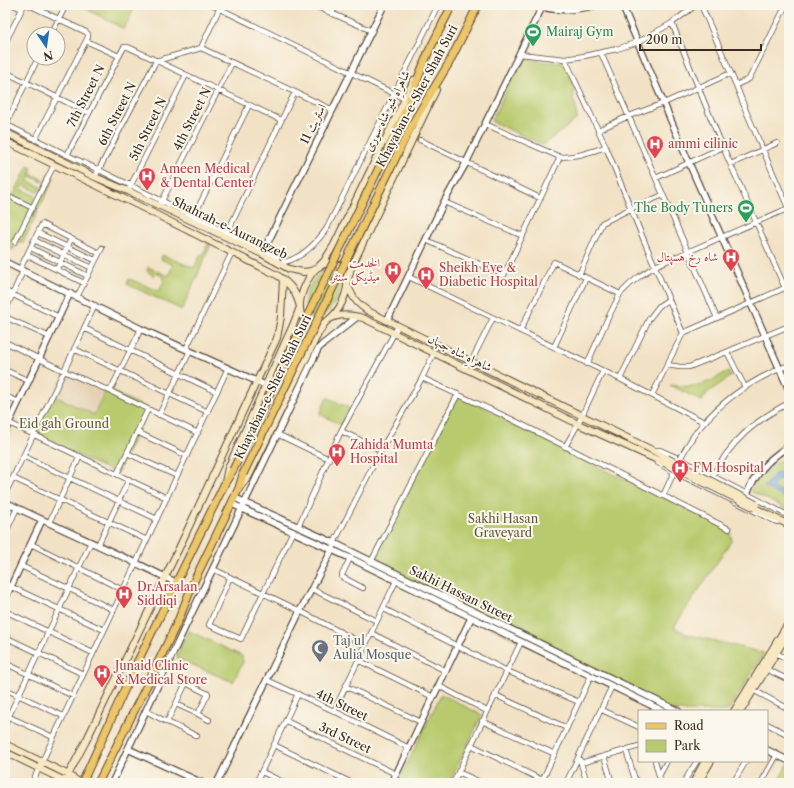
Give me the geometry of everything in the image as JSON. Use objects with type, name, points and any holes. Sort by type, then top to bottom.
[{"type":"main road","name":"Khayaban-e-Sher Shah Suri","points":[[428,53],[452,5]]},
{"type":"main road","name":"Khayaban-e-Sher Shah Suri","points":[[98,783],[178,621],[194,579],[233,501],[244,474],[399,151],[414,121],[449,63],[478,5]]},
{"type":"main road","name":"شاہراہِ شیر شاہ سوری","points":[[317,268],[326,258],[334,245],[404,99],[428,53]]},
{"type":"main road","name":"شاہراہِ شیر شاہ سوری","points":[[389,147],[428,53]]},
{"type":"main road","points":[[347,283],[347,275],[345,270],[340,265],[328,263],[317,268],[305,285],[300,300],[301,314],[303,318],[308,323],[314,325],[322,324],[334,315],[341,304],[344,297],[351,268],[449,63]]},
{"type":"main road","points":[[5,124],[5,133]]},
{"type":"main road","name":"Shahrah-e-Aurangzeb","points":[[5,133],[33,145],[95,177],[130,188],[193,218],[263,252],[289,269],[303,272],[311,271],[317,268]]},
{"type":"main road","name":"Shahrah-e-Aurangzeb","points":[[5,141],[277,275],[289,284],[297,297],[300,307]]},
{"type":"main road","name":"Khayaban-e-Sher Shah Suri","points":[[81,783],[389,147]]},
{"type":"main road","points":[[65,781],[165,577],[277,338],[281,317],[284,279]]},
{"type":"main road","name":"شاہراہِ شاہ جہاں","points":[[347,283],[350,292],[362,307],[652,450],[666,461]]},
{"type":"main road","points":[[225,483],[228,468],[300,307]]},
{"type":"main road","name":"شاہراہِ شاہ جہاں","points":[[328,320],[345,315],[363,318],[578,424],[655,459],[666,461]]},
{"type":"main road","points":[[239,488],[249,476],[318,334],[328,320]]},
{"type":"main road","points":[[666,461],[789,521]]},
{"type":"main road","points":[[666,461],[789,526]]},
{"type":"main road","points":[[735,710],[789,622]]},
{"type":"main road","points":[[742,710],[789,632]]},
{"type":"main road","points":[[6,748],[42,762],[69,775],[81,783]]},
{"type":"main road","points":[[6,748],[38,768],[65,781],[76,783]]},
{"type":"main road","points":[[693,783],[704,762]]},
{"type":"main road","points":[[698,783],[710,762]]},
{"type":"street","points":[[5,44],[23,7],[14,5]]},
{"type":"street","points":[[29,5],[88,34],[88,37],[33,145]]},
{"type":"street","points":[[55,26],[66,5]]},
{"type":"street","points":[[212,5],[220,7],[404,99]]},
{"type":"street","points":[[313,5],[372,31]]},
{"type":"street","points":[[332,14],[336,5]]},
{"type":"street","name":"اسٹریٹ 11","points":[[263,252],[384,5]]},
{"type":"street","points":[[278,263],[291,260],[304,252],[318,240],[327,228],[438,5]]},
{"type":"street","points":[[536,5],[558,9],[574,9],[596,5]]},
{"type":"street","points":[[622,5],[689,163],[789,390]]},
{"type":"street","points":[[520,54],[565,59],[617,49],[638,42],[672,23],[696,5]]},
{"type":"street","points":[[587,364],[620,294],[640,276],[655,266],[688,251],[789,209],[731,73],[700,5]]},
{"type":"street","points":[[736,85],[749,79],[786,5]]},
{"type":"street","points":[[201,48],[220,7]]},
{"type":"street","points":[[388,321],[444,202],[466,163],[542,7]]},
{"type":"street","points":[[652,395],[684,333],[787,287],[723,147],[672,23]]},
{"type":"street","points":[[86,41],[119,56]]},
{"type":"street","name":"7th Street N","points":[[67,155],[124,47],[128,47],[156,61]]},
{"type":"street","points":[[156,61],[201,48],[333,110]]},
{"type":"street","points":[[601,53],[717,318]]},
{"type":"street","points":[[565,59],[606,146],[630,209],[684,333]]},
{"type":"street","points":[[156,61],[281,120]]},
{"type":"street","name":"6th Street N","points":[[95,177],[156,61]]},
{"type":"street","name":"4th Street N","points":[[161,203],[232,63]]},
{"type":"street","points":[[34,66],[5,124],[99,170],[130,188]]},
{"type":"street","points":[[5,72],[89,113]]},
{"type":"street","points":[[598,130],[731,73]]},
{"type":"street","name":"5th Street N","points":[[130,188],[186,75]]},
{"type":"street","points":[[226,234],[295,92]]},
{"type":"street","points":[[193,218],[249,105]]},
{"type":"street","points":[[485,124],[560,157],[572,157],[606,146]]},
{"type":"street","points":[[420,140],[540,198]]},
{"type":"street","points":[[731,164],[776,143]]},
{"type":"street","points":[[656,178],[723,147]]},
{"type":"street","points":[[426,240],[504,275],[560,157]]},
{"type":"street","points":[[15,242],[54,165]]},
{"type":"street","points":[[579,275],[602,223],[663,194]]},
{"type":"street","points":[[14,198],[33,208]]},
{"type":"street","points":[[444,202],[523,236]]},
{"type":"street","points":[[5,311],[13,294],[27,255],[42,224],[99,253]]},
{"type":"street","points":[[38,233],[95,260]]},
{"type":"street","points":[[56,269],[71,239]]},
{"type":"street","points":[[34,240],[92,268]]},
{"type":"street","points":[[31,248],[88,276]]},
{"type":"street","points":[[77,297],[102,248]]},
{"type":"street","points":[[159,415],[179,374],[188,350],[232,252]]},
{"type":"street","points":[[27,255],[84,283]]},
{"type":"street","points":[[5,262],[141,328],[265,385]]},
{"type":"street","points":[[520,331],[554,262],[620,294]]},
{"type":"street","points":[[409,276],[620,379],[704,422]]},
{"type":"street","points":[[554,347],[586,278]]},
{"type":"street","points":[[5,291],[59,316]]},
{"type":"street","points":[[5,431],[7,422],[19,402],[70,293]]},
{"type":"street","points":[[620,379],[649,319],[659,306],[669,299]]},
{"type":"street","points":[[5,494],[95,305]]},
{"type":"street","points":[[5,317],[50,337]]},
{"type":"street","points":[[112,783],[318,350],[322,345],[357,317]]},
{"type":"street","points":[[471,362],[493,318]]},
{"type":"street","points":[[298,527],[341,431],[398,326]]},
{"type":"street","points":[[667,365],[689,367],[789,326]]},
{"type":"street","points":[[84,328],[218,392]]},
{"type":"street","points":[[110,391],[141,328]]},
{"type":"street","points":[[5,342],[198,433]]},
{"type":"street","points":[[74,349],[208,412]]},
{"type":"street","points":[[727,352],[745,387]]},
{"type":"street","points":[[217,783],[300,611],[381,450],[422,378],[434,353]]},
{"type":"street","points":[[680,460],[688,444],[700,426],[720,406],[745,387],[789,365]]},
{"type":"street","points":[[32,783],[218,392],[228,368]]},
{"type":"street","points":[[5,370],[29,381]]},
{"type":"street","points":[[565,447],[582,416],[603,371]]},
{"type":"street","points":[[422,378],[511,419],[729,529]]},
{"type":"street","points":[[371,562],[458,394]]},
{"type":"street","points":[[5,396],[19,402]]},
{"type":"street","points":[[712,476],[726,454],[740,438],[757,422],[773,411],[789,403]]},
{"type":"street","points":[[117,474],[148,409]]},
{"type":"street","points":[[7,422],[167,498]]},
{"type":"street","points":[[341,431],[381,450]]},
{"type":"street","points":[[137,432],[187,456]]},
{"type":"street","points":[[278,434],[329,459]]},
{"type":"street","points":[[746,494],[754,479],[767,464],[789,446]]},
{"type":"street","points":[[652,450],[660,450],[789,516]]},
{"type":"street","points":[[127,453],[177,476]]},
{"type":"street","points":[[23,456],[157,519]]},
{"type":"street","points":[[49,523],[80,456]]},
{"type":"street","points":[[655,459],[659,464],[674,472],[747,508],[789,526]]},
{"type":"street","points":[[663,496],[674,472]]},
{"type":"street","points":[[12,478],[147,540]]},
{"type":"street","points":[[98,546],[129,479]]},
{"type":"street","points":[[747,508],[753,498]]},
{"type":"street","name":"Sakhi Hassan Street","points":[[233,501],[298,527],[676,710]]},
{"type":"street","points":[[5,502],[177,583]]},
{"type":"street","name":"Sakhi Hassan Street","points":[[244,505],[396,582],[661,710]]},
{"type":"street","points":[[5,533],[17,508]]},
{"type":"street","points":[[5,599],[42,520]]},
{"type":"street","points":[[230,577],[209,625],[241,639],[293,531]]},
{"type":"street","points":[[5,724],[7,715],[49,632],[91,542]]},
{"type":"street","points":[[31,544],[123,590]]},
{"type":"street","points":[[350,558],[342,577],[363,588]]},
{"type":"street","points":[[21,566],[114,610]]},
{"type":"street","points":[[213,569],[263,592],[365,645]]},
{"type":"street","points":[[334,711],[396,582]]},
{"type":"street","points":[[5,584],[104,630]]},
{"type":"street","points":[[312,589],[377,621]]},
{"type":"street","points":[[384,609],[507,671],[579,702]]},
{"type":"street","points":[[5,611],[93,653]]},
{"type":"street","points":[[392,783],[471,618]]},
{"type":"street","points":[[371,633],[446,671]]},
{"type":"street","points":[[5,637],[83,674]]},
{"type":"street","points":[[453,783],[521,642]]},
{"type":"street","points":[[776,653],[789,660]]},
{"type":"street","points":[[358,660],[433,697]]},
{"type":"street","points":[[5,663],[73,696]]},
{"type":"street","points":[[766,669],[789,680]]},
{"type":"street","points":[[471,745],[541,782],[591,676]]},
{"type":"street","name":"4th Street","points":[[267,680],[409,748]]},
{"type":"street","points":[[167,722],[186,683],[208,694],[198,714]]},
{"type":"street","points":[[345,686],[421,722]]},
{"type":"street","points":[[439,686],[487,711]]},
{"type":"street","points":[[566,783],[602,710],[612,686]]},
{"type":"street","points":[[5,689],[63,716]]},
{"type":"street","points":[[753,690],[789,709]]},
{"type":"street","points":[[256,783],[298,694]]},
{"type":"street","points":[[495,695],[567,728]]},
{"type":"street","points":[[176,704],[209,720]]},
{"type":"street","points":[[602,710],[638,727]]},
{"type":"street","points":[[146,711],[197,736]]},
{"type":"street","points":[[7,715],[53,737]]},
{"type":"street","name":"3rd Street","points":[[286,721],[396,774]]},
{"type":"street","points":[[482,721],[554,754]]},
{"type":"street","points":[[768,724],[789,735]]},
{"type":"street","points":[[274,745],[352,783]]},
{"type":"street","points":[[581,763],[638,746]]},
{"type":"street","points":[[128,749],[202,783]]},
{"type":"street","points":[[626,750],[636,783]]},
{"type":"street","points":[[768,750],[789,761]]},
{"type":"street","points":[[761,783],[777,755]]},
{"type":"street","points":[[579,756],[587,783]]},
{"type":"street","points":[[604,756],[612,783]]},
{"type":"street","points":[[655,762],[661,783]]},
{"type":"street","points":[[659,776],[666,762]]},
{"type":"street","points":[[683,783],[695,762]]},
{"type":"street","points":[[734,783],[745,762]]},
{"type":"street","points":[[262,772],[285,783]]},
{"type":"street","points":[[458,772],[482,783]]},
{"type":"street","points":[[185,783],[188,776]]},
{"type":"street","points":[[5,780],[12,783]]},
{"type":"shaded area","points":[[64,371],[106,389],[94,415],[53,395]]},
{"type":"green space","points":[[79,5],[136,5],[124,29]]},
{"type":"green space","points":[[523,57],[537,61],[564,63],[575,88],[573,98],[577,119],[543,145],[491,121]]},
{"type":"green space","points":[[28,166],[32,168],[30,173],[44,180],[43,182],[30,176],[28,181],[41,187],[38,192],[23,185],[21,189],[36,196],[32,206],[13,196]]},
{"type":"green space","points":[[49,175],[54,178],[39,209],[35,206]]},
{"type":"green space","points":[[10,196],[38,212],[22,244],[17,241],[13,250],[5,246],[5,207]]},
{"type":"green space","points":[[209,240],[212,242],[182,310],[127,284],[129,279],[159,291],[164,281],[164,277],[156,273],[154,276],[147,271],[148,267],[168,276],[173,265],[161,259],[162,255],[194,268],[201,254],[203,255]]},
{"type":"green space","points":[[329,268],[336,268],[340,276],[341,283],[339,296],[332,307],[319,317],[313,318],[311,317],[305,304],[306,294],[320,273]]},
{"type":"green space","points":[[728,371],[731,376],[707,393],[702,401],[670,385],[694,386],[714,379]]},
{"type":"green space","name":"Eid gah Ground","points":[[106,389],[148,409],[117,474],[33,434],[53,395],[94,415]]},
{"type":"green space","name":"Sakhi Hasan Graveyard","points":[[458,394],[590,463],[729,529],[732,540],[674,627],[686,634],[764,653],[729,710],[661,710],[368,568]]},
{"type":"green space","points":[[327,397],[349,408],[341,425],[320,414]]},
{"type":"green space","points":[[789,454],[789,510],[750,491],[767,471]]},
{"type":"green space","points":[[189,631],[242,656],[243,662],[233,682],[178,659],[177,654]]},
{"type":"green space","points":[[441,694],[482,715],[449,783],[398,783]]},
{"type":"green space","points":[[788,764],[789,783],[777,783]]},
{"type":"water","points":[[776,473],[789,473],[789,480],[778,480],[773,486],[775,489],[785,492],[789,490],[789,500],[764,487]]},
{"type":"place","name":"Mairaj Gym","points":[[533,47]]},
{"type":"place","name":"ammi cilinic","points":[[655,159]]},
{"type":"place","name":"Ameen Medical & Dental Center","points":[[147,191]]},
{"type":"place","name":"The Body Tuners","points":[[746,223]]},
{"type":"place","name":"شاہ رخ ہسپتال","points":[[731,272]]},
{"type":"place","name":"الخدمت میڈیکل سنٹر","points":[[393,285]]},
{"type":"place","name":"Sheikh Eye & Diabetic Hospital","points":[[426,290]]},
{"type":"place","name":"Zahida Mumta Hospital","points":[[337,467]]},
{"type":"place","name":"FM Hospital","points":[[680,483]]},
{"type":"place","name":"Dr.Arsalan Siddiqi","points":[[124,609]]},
{"type":"place","name":"Taj ul Aulia Mosque","points":[[320,663]]},
{"type":"place","name":"Junaid Clinic & Medical Store","points":[[102,688]]}]
